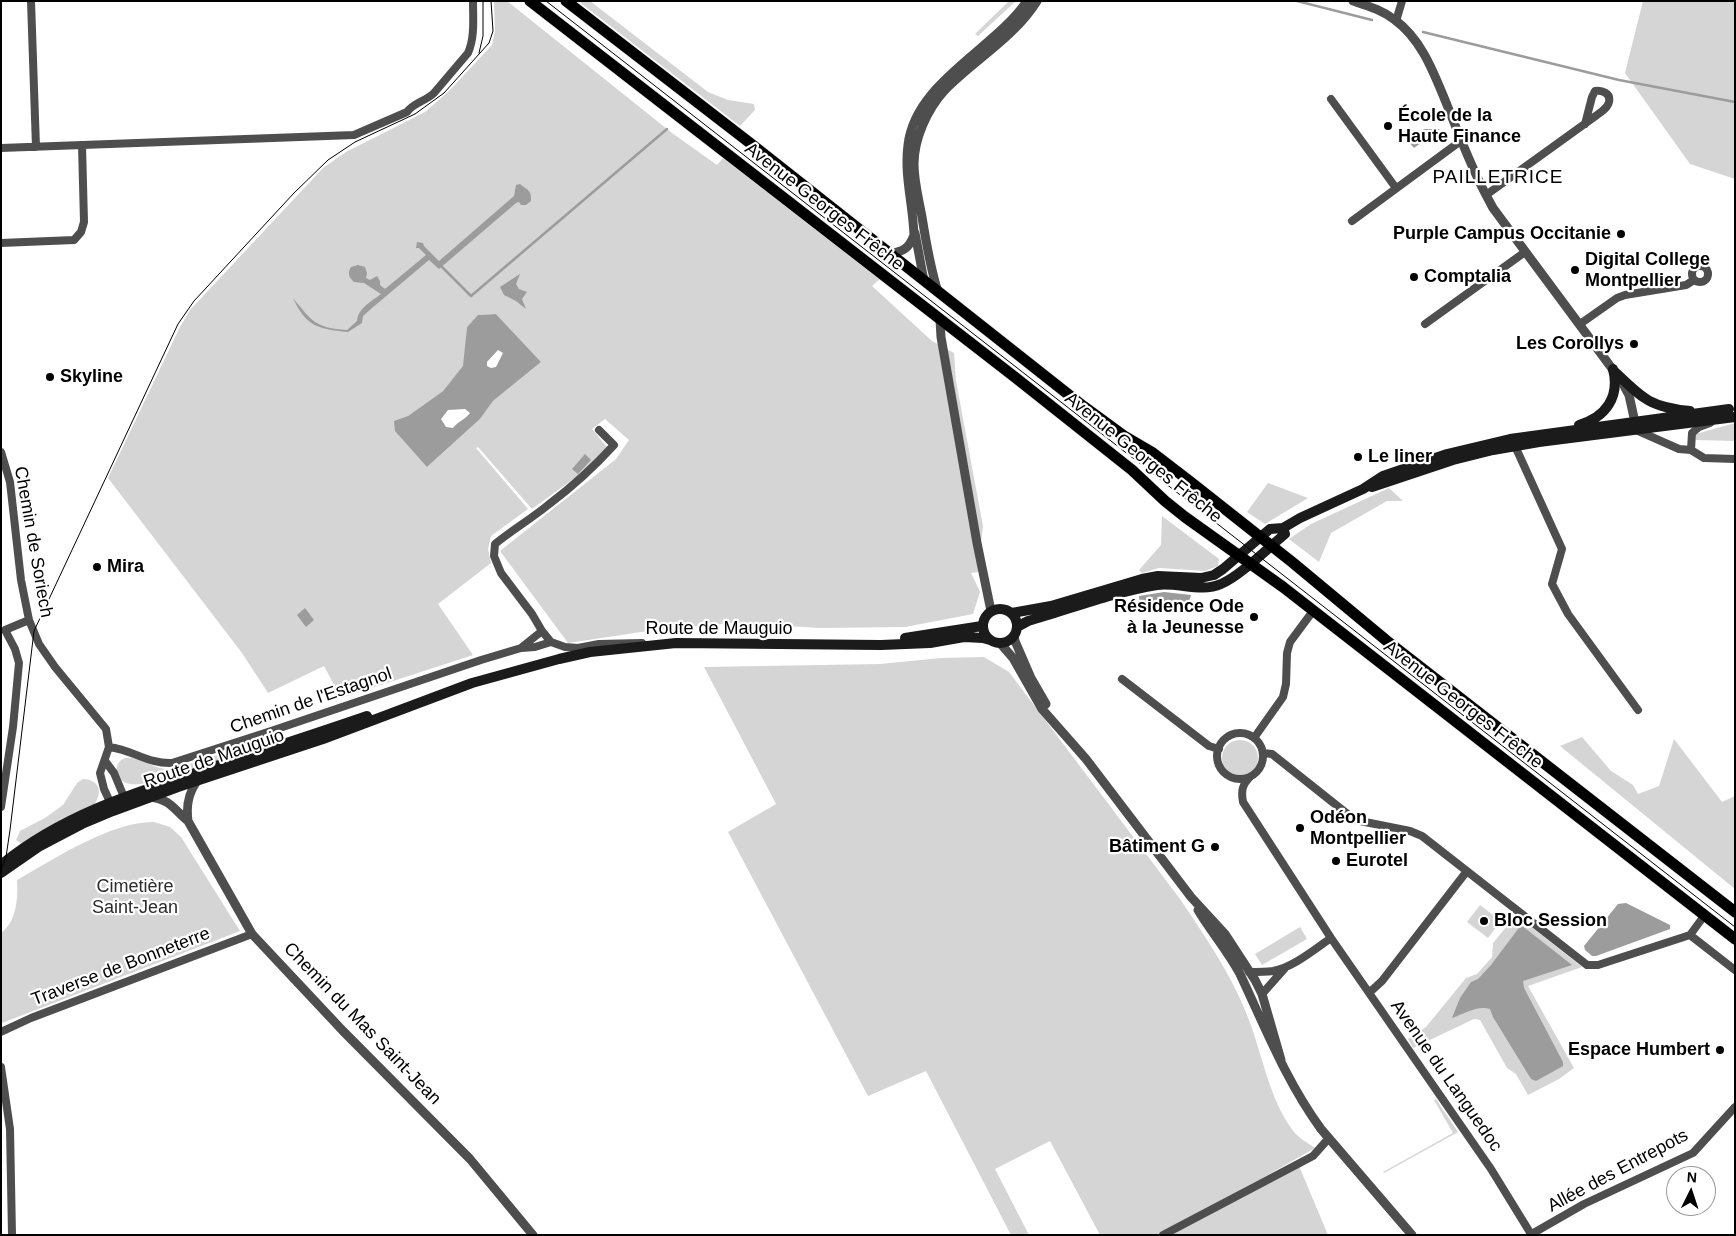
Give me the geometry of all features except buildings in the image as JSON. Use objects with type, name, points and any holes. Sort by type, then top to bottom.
[{"type":"main road","name":"Avenue Georges Frêche","points":[[530,1],[1132,470],[1171,506],[1283,587],[1735,940]]},
{"type":"main road","name":"Avenue Georges Frêche","points":[[566,1],[1083,406],[1124,436],[1153,453],[1272,545],[1388,641],[1735,912]]},
{"type":"main road","points":[[912,298],[924,281]]},
{"type":"main road","points":[[927,310],[938,292]]},
{"type":"main road","points":[[1613,370],[1639,396],[1661,407],[1696,411],[1733,412]]},
{"type":"main road","points":[[1512,443],[1525,434],[1578,426],[1597,416],[1612,400],[1615,390],[1613,370]]},
{"type":"main road","points":[[1012,613],[1051,606],[1158,576],[1201,578],[1214,575],[1270,529],[1283,528],[1300,518],[1363,489],[1383,476],[1456,451],[1512,443],[1567,430],[1635,427],[1657,420],[1733,412]]},
{"type":"main road","points":[[1512,443],[1539,442],[1545,438],[1721,419],[1733,412]]},
{"type":"main road","points":[[1016,631],[1017,622],[1012,613],[1002,608],[991,611],[984,617],[982,626],[986,636],[995,642],[1006,642],[1028,621],[1130,591],[1167,584],[1213,587],[1229,580],[1272,545],[1285,534],[1283,528]]},
{"type":"main road","name":"Route de Mauguio","points":[[849,644],[906,638],[982,626]]},
{"type":"main road","name":"Route de Mauguio","points":[[1,865],[53,829],[112,806],[150,797],[177,783],[197,781],[332,736],[445,693],[537,664],[590,652],[676,642],[881,645],[930,642],[964,637],[983,638],[995,642]]},
{"type":"main road","name":"Route de Mauguio","points":[[124,797],[177,783],[430,695],[445,693]]},
{"type":"main road","points":[[112,806],[124,797]]},
{"type":"main road","name":"Route de Mauguio","points":[[1,873],[40,846],[112,806]]},
{"type":"street","points":[[32,1],[36,147]]},
{"type":"street","points":[[1,148],[354,135],[407,112],[409,108],[429,98],[434,93],[468,53],[473,36],[473,1]]},
{"type":"street","points":[[924,281],[908,185],[908,144],[917,117],[938,86],[1011,22],[1027,1]]},
{"type":"street","points":[[938,292],[927,249],[914,166],[917,143],[924,122],[944,91],[1017,27],[1038,1]]},
{"type":"street","points":[[1353,1],[1371,6],[1396,21],[1413,36],[1428,60],[1486,196],[1525,252],[1622,382],[1629,395],[1635,427],[1679,449],[1691,450],[1699,456],[1708,459],[1735,459]]},
{"type":"street","points":[[1396,21],[1402,1]]},
{"type":"street","points":[[1331,99],[1396,188]]},
{"type":"street","points":[[1486,196],[1585,124]]},
{"type":"street","points":[[1352,221],[1462,140]]},
{"type":"street","points":[[1,243],[74,240],[81,232],[84,222],[82,145]]},
{"type":"street","points":[[890,254],[904,251],[912,241],[914,228]]},
{"type":"street","points":[[1425,324],[1525,252]]},
{"type":"street","points":[[1580,324],[1617,298],[1686,285],[1694,280]]},
{"type":"street","points":[[940,320],[946,367],[991,611]]},
{"type":"street","points":[[1691,450],[1691,437],[1695,430],[1721,419]]},
{"type":"street","points":[[551,642],[501,573],[494,556],[495,544],[547,506],[590,470],[614,445],[599,430]]},
{"type":"street","points":[[1512,443],[1562,549],[1552,584],[1568,614],[1638,710]]},
{"type":"street","name":"Chemin de Soriech","points":[[1,452],[10,482],[21,580],[29,620],[40,644],[54,667],[106,729],[110,747]]},
{"type":"street","points":[[1254,738],[1283,696],[1286,684],[1287,653],[1290,642],[1313,611]]},
{"type":"street","points":[[1,807],[12,735],[19,663],[15,649],[5,630],[29,620]]},
{"type":"street","name":"Chemin de l'Estagnol","points":[[521,648],[542,631]]},
{"type":"street","points":[[1016,631],[1014,641],[1031,678],[1059,726]]},
{"type":"street","name":"Chemin de l'Estagnol","points":[[110,747],[118,748],[155,762],[172,763],[521,648],[535,647],[551,642],[565,648],[626,642],[676,642]]},
{"type":"street","points":[[995,642],[1016,663],[1042,709],[1059,726],[1191,897],[1225,934],[1262,994],[1281,1060]]},
{"type":"street","points":[[1122,679],[1209,746],[1219,749]]},
{"type":"street","points":[[1242,734],[1254,738],[1263,753],[1261,767],[1250,777],[1236,779],[1224,773],[1218,762],[1219,749],[1222,743],[1231,735],[1242,734]]},
{"type":"street","points":[[110,747],[100,773],[104,789],[112,806]]},
{"type":"street","points":[[1263,753],[1272,754],[1355,820],[1410,831],[1420,835],[1588,965],[1598,964],[1690,935],[1704,916]]},
{"type":"street","points":[[105,761],[114,773],[124,797]]},
{"type":"street","name":"Avenue du Languedoc","points":[[1250,777],[1243,786],[1241,793],[1243,802],[1331,938],[1487,1162],[1531,1234]]},
{"type":"street","name":"Chemin du Mas Saint-Jean","points":[[188,821],[186,811],[188,798],[197,781]]},
{"type":"street","points":[[173,805],[171,798],[177,783],[184,789],[188,798]]},
{"type":"street","name":"Chemin du Mas Saint-Jean","points":[[150,797],[162,798],[173,805],[188,821],[252,934],[343,1031],[470,1159],[533,1235]]},
{"type":"street","points":[[1370,992],[1382,981],[1467,871]]},
{"type":"street","points":[[1191,897],[1237,968],[1267,1036],[1309,1114],[1412,1235]]},
{"type":"street","name":"Traverse de Bonneterre","points":[[1,1032],[32,1018],[252,934]]},
{"type":"street","points":[[1690,935],[1735,970]]},
{"type":"street","points":[[1249,972],[1274,971],[1306,956],[1331,938]]},
{"type":"street","points":[[1220,942],[1230,951],[1244,976],[1262,994]]},
{"type":"street","points":[[1262,994],[1286,966]]},
{"type":"street","points":[[1249,972],[1252,983],[1251,999]]},
{"type":"street","points":[[1,1067],[10,1128],[12,1235]]},
{"type":"street","name":"Allée des Entrepots","points":[[1531,1234],[1584,1204],[1693,1153],[1735,1107]]},
{"type":"street","points":[[1163,1235],[1313,1156],[1329,1138]]},
{"type":"green space","points":[[494,1],[507,1],[672,133],[717,165],[725,156],[880,279],[872,286],[932,341],[954,353],[956,381],[983,526],[981,543],[985,571],[971,573],[980,592],[973,614],[905,627],[820,628],[735,623],[661,629],[568,643],[500,551],[616,459],[629,440],[605,419],[592,429],[607,447],[587,469],[532,509],[478,447],[476,448],[528,509],[491,536],[488,549],[491,563],[438,604],[473,655],[341,698],[324,666],[268,693],[242,653],[108,478],[179,329],[190,310],[323,168],[346,152],[425,112],[449,91],[492,45],[495,31]],"holes":[[[496,314],[541,362],[493,401],[480,419],[427,467],[408,416],[443,391],[464,366],[467,327],[479,315]]]},
{"type":"green space","points":[[578,1],[590,1],[708,92],[728,100],[754,104],[755,110],[740,126]]},
{"type":"green space","points":[[1009,1],[1016,1],[978,36],[975,34]]},
{"type":"green space","points":[[1643,1],[1735,1],[1735,179],[1690,164],[1625,73]]},
{"type":"green space","points":[[1735,423],[1735,441],[1696,440],[1696,434]]},
{"type":"green space","points":[[1268,483],[1308,498],[1265,524],[1247,512]]},
{"type":"green space","points":[[1389,488],[1403,501],[1387,501],[1331,533],[1319,562],[1289,539],[1311,524]]},
{"type":"green space","points":[[1162,516],[1219,559],[1218,566],[1205,571],[1159,568],[1142,573],[1139,570],[1161,545]]},
{"type":"green space","points":[[984,657],[1009,672],[1180,899],[1217,956],[1241,1000],[1272,1091],[1285,1119],[1296,1134],[1315,1148],[1156,1235],[1100,1235],[1050,1141],[995,1169],[1029,1235],[1011,1235],[926,1071],[868,1096],[728,832],[776,804],[704,667],[880,664],[941,658]]},
{"type":"green space","points":[[272,737],[274,743],[153,782],[130,784],[121,780],[117,773],[119,762],[126,758],[136,759],[167,769],[178,768]]},
{"type":"green space","points":[[1582,737],[1611,771],[1633,785],[1638,794],[1659,786],[1674,739],[1722,802],[1735,796],[1735,889],[1560,746]]},
{"type":"green space","points":[[1240,740],[1252,746],[1258,758],[1252,770],[1240,776],[1228,770],[1222,758],[1228,746]]},
{"type":"green space","points":[[83,779],[93,782],[98,788],[98,796],[94,805],[22,844],[16,840],[20,831],[45,818],[63,805],[77,783]]},
{"type":"green space","name":"Cimetière Saint-Jean","points":[[154,822],[170,827],[181,837],[240,931],[2,1023],[1,933],[13,916],[17,902],[17,880],[102,834],[138,823]]},
{"type":"green space","name":"Bloc Session","points":[[1480,905],[1501,921],[1488,938],[1467,922]]},
{"type":"green space","points":[[1516,915],[1582,967],[1528,986],[1574,1068],[1559,1079],[1528,1095],[1516,1074],[1507,1068],[1480,1020],[1474,1019],[1413,1048],[1408,1039],[1426,1027],[1466,978],[1477,974],[1492,957],[1493,943]]},
{"type":"green space","points":[[1300,927],[1307,939],[1262,965],[1255,954]]},
{"type":"green space","points":[[1436,1099],[1458,1132],[1384,1173],[1453,1133],[1434,1100]]},
{"type":"green space","points":[[1299,1166],[1328,1235],[1168,1235]]},
{"type":"shaded area","points":[[1424,129],[1440,129],[1414,148],[1408,141]]},
{"type":"shaded area","points":[[520,184],[530,192],[531,201],[526,205],[521,205],[519,202],[516,203],[439,269],[429,260],[363,316],[362,323],[348,332],[328,329],[314,324],[303,315],[293,298],[315,322],[336,329],[347,330],[357,321],[360,312],[381,294],[364,283],[354,282],[349,275],[351,267],[358,265],[365,267],[366,278],[370,280],[377,276],[380,285],[385,289],[426,255],[419,248],[416,248],[417,242],[423,243],[439,261],[514,196],[516,185]]},
{"type":"shaded area","points":[[520,274],[516,284],[519,289],[527,292],[522,299],[526,309],[504,295],[500,287]]},
{"type":"shaded area","points":[[496,314],[541,362],[493,401],[480,419],[427,467],[395,431],[394,421],[408,416],[443,391],[463,366],[467,327],[478,315]],"holes":[[[498,350],[503,353],[496,367],[491,368],[487,366],[487,362]],[[465,409],[470,413],[468,415],[453,428],[446,427],[441,419],[448,410]]]},
{"type":"shaded area","points":[[585,454],[591,460],[578,474],[572,469]]},
{"type":"shaded area","points":[[1164,592],[1191,595],[1187,608],[1154,603],[1140,604],[1139,596]]},
{"type":"shaded area","points":[[305,608],[314,620],[306,627],[297,615]]},
{"type":"shaded area","points":[[1626,903],[1670,925],[1670,929],[1592,956],[1585,950],[1584,946],[1618,904]]},
{"type":"shaded area","points":[[1521,925],[1572,965],[1523,981],[1524,988],[1563,1062],[1563,1066],[1536,1081],[1531,1079],[1490,1009],[1476,1009],[1452,1018],[1460,998],[1471,982],[1478,979],[1491,965]]},
{"type":"waterway","points":[[1297,1],[1372,20]]},
{"type":"waterway","points":[[1423,32],[1619,80],[1735,102]]},
{"type":"waterway","points":[[442,267],[471,296],[667,129]]},
{"type":"tram line","points":[[479,53],[483,36],[483,1]]},
{"type":"tram line","points":[[1,870],[6,857],[10,830],[34,631],[178,324],[194,301],[294,193],[328,160],[355,142],[415,114],[444,93],[489,43],[493,31],[491,1]]},
{"type":"tram line","points":[[546,1],[1735,927]]},
{"type":"place","name":"École de la Haute Finance","points":[[1388,126]]},
{"type":"place","name":"Purple Campus Occitanie","points":[[1621,234]]},
{"type":"place","name":"Digital College Montpellier","points":[[1575,270]]},
{"type":"place","name":"Comptalia","points":[[1414,277]]},
{"type":"place","name":"Les Corollys","points":[[1634,344]]},
{"type":"place","name":"Skyline","points":[[50,377]]},
{"type":"place","name":"Le liner","points":[[1358,457]]},
{"type":"place","name":"Mira","points":[[97,567]]},
{"type":"place","name":"Résidence Ode à la Jeunesse","points":[[1254,617]]},
{"type":"place","name":"Odéon Montpellier","points":[[1300,828]]},
{"type":"place","name":"Bâtiment G","points":[[1215,847]]},
{"type":"place","name":"Eurotel","points":[[1336,861]]},
{"type":"place","name":"Bloc Session","points":[[1484,921]]},
{"type":"place","name":"Espace Humbert","points":[[1720,1050]]},
{"type":"district","name":"PAILLETRICE","points":[[1498,178]]}]
